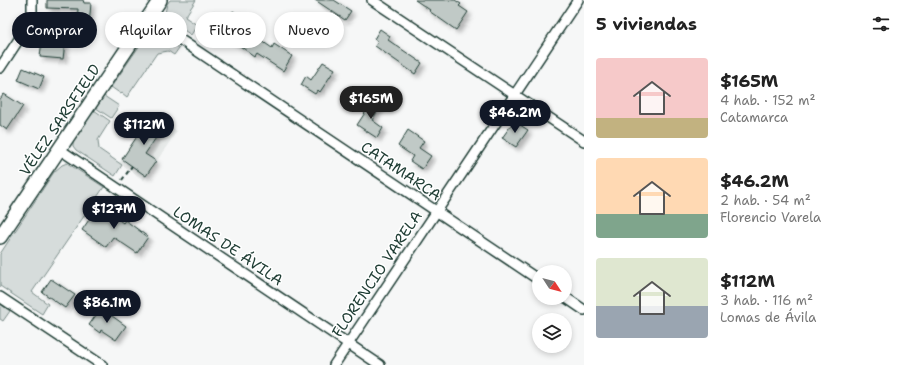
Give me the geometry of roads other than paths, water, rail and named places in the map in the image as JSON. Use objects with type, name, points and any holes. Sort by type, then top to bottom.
[{"type":"main road","name":"VÉLEZ SARSFIELD","points":[[151,12],[157,1]]},
{"type":"main road","name":"VÉLEZ SARSFIELD","points":[[0,238],[128,48]]},
{"type":"street","points":[[0,68],[26,30],[32,12],[32,0]]},
{"type":"street","points":[[372,0],[584,141]]},
{"type":"street","name":"FLORENCIO VARELA","points":[[334,365],[578,0]]},
{"type":"street","name":"CATAMARCA","points":[[187,44],[532,275]]},
{"type":"street","name":"LOMAS DE ÁVILA","points":[[59,149],[380,365]]},
{"type":"street","points":[[0,297],[102,365]]},
{"type":"street","points":[[572,302],[584,310]]}]
